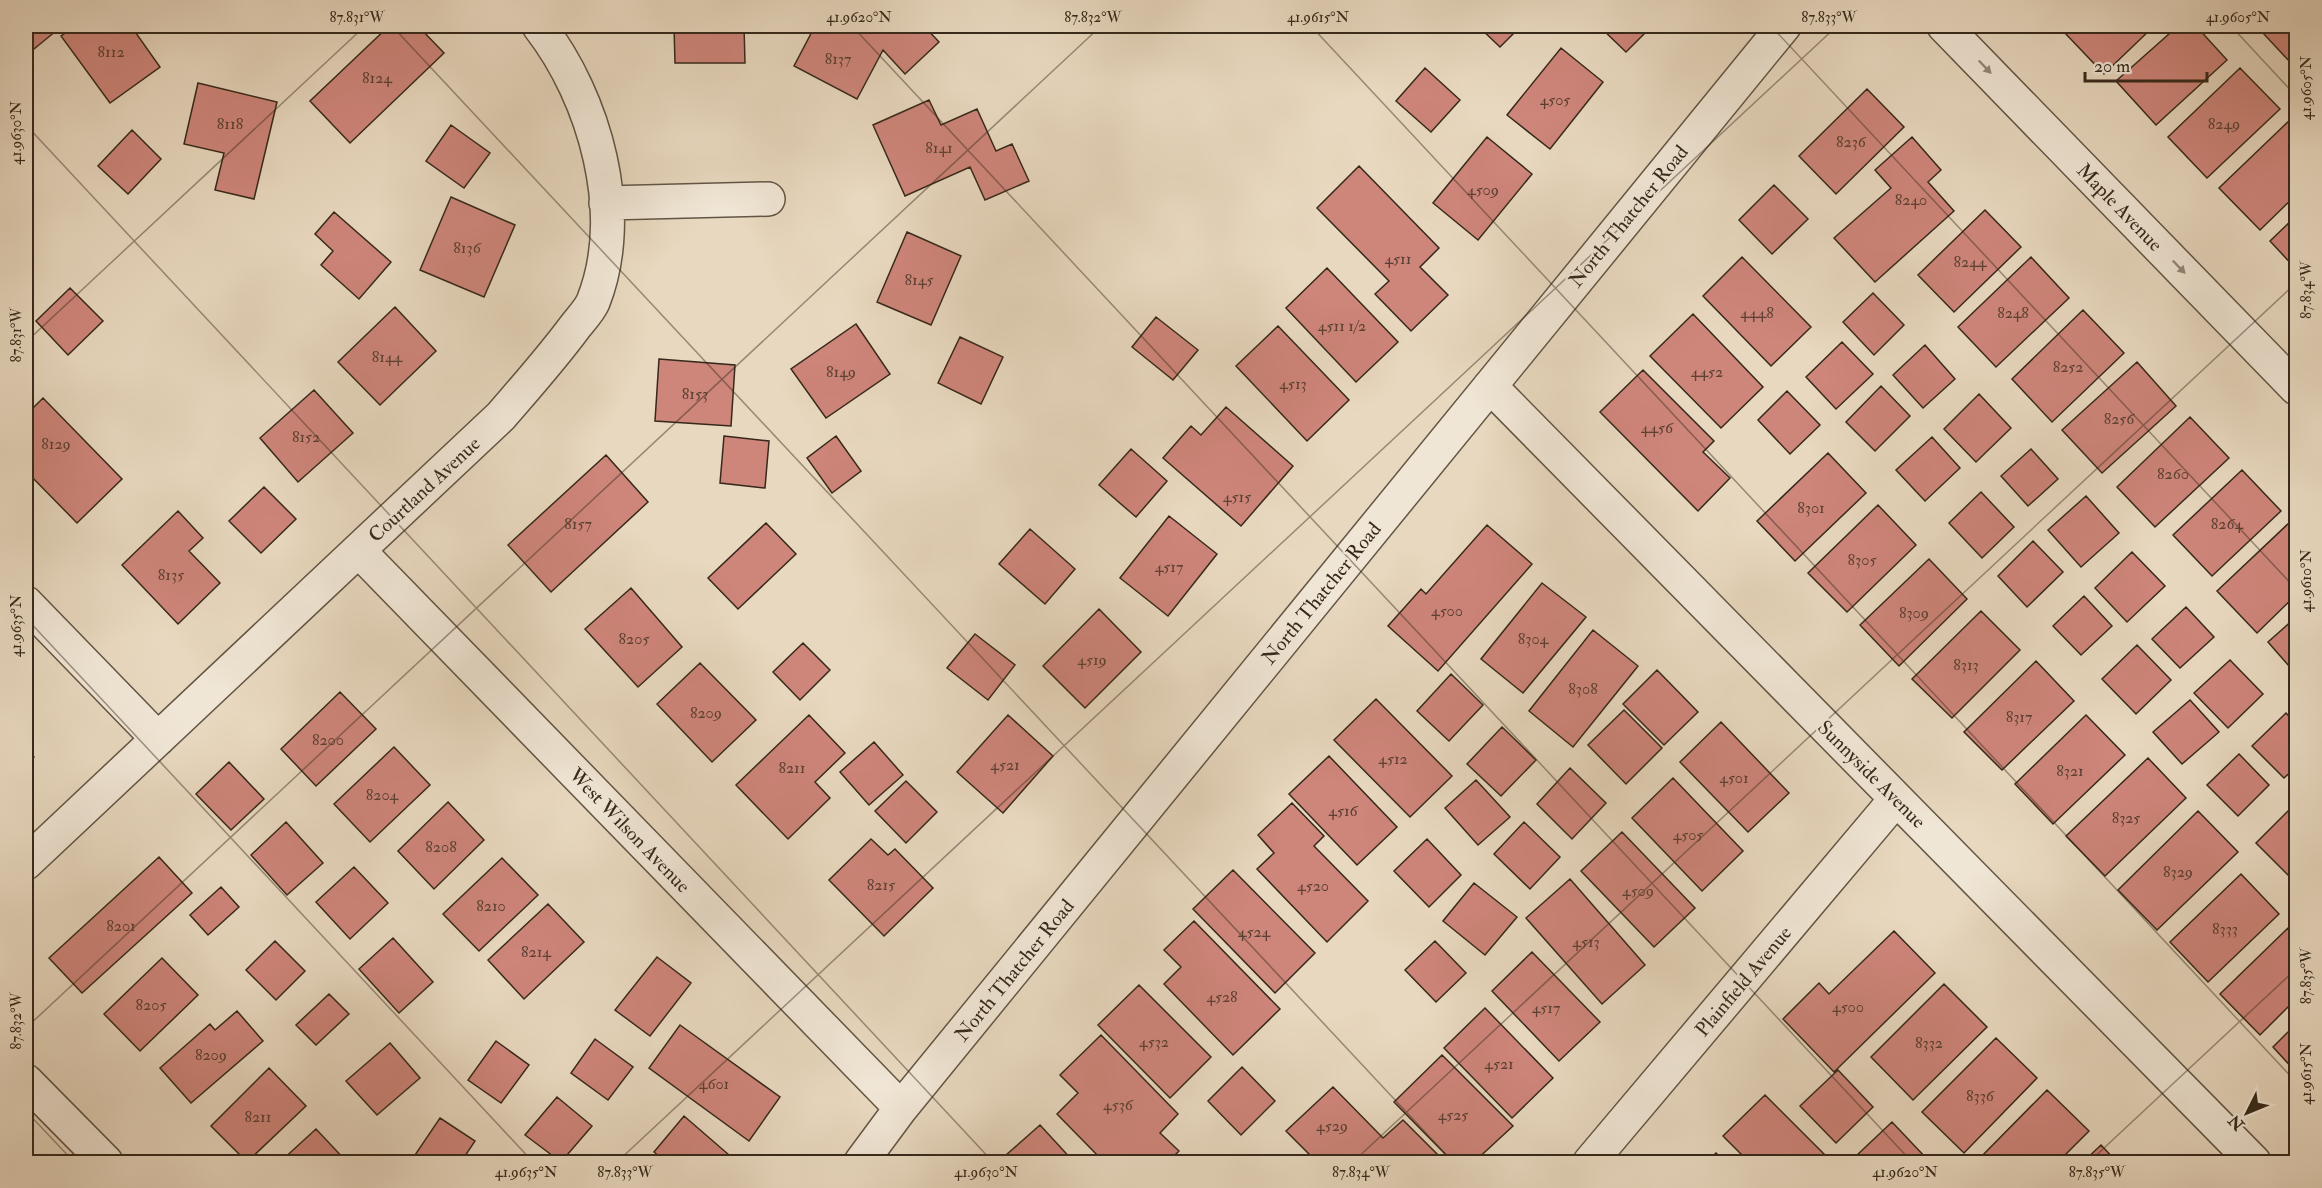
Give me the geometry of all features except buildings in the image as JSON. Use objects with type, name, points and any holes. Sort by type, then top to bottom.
[{"type":"street","name":"Courtland Avenue","points":[[26,863],[501,416],[552,358],[592,304],[606,254],[606,203],[598,154],[581,100],[556,47],[539,26]]},
{"type":"street","name":"North Thatcher Road","points":[[861,1162],[901,1108],[1784,26]]},
{"type":"street","name":"Maple Avenue","points":[[1944,26],[2296,388]]},
{"type":"street","points":[[606,203],[768,199]]},
{"type":"street","name":"Sunnyside Avenue","points":[[1490,386],[2254,1162]]},
{"type":"street","name":"West Wilson Avenue","points":[[359,551],[901,1108]]},
{"type":"street","points":[[26,603],[158,739]]},
{"type":"street","name":"Plainfield Avenue","points":[[1590,1162],[1896,799]]},
{"type":"street","points":[[26,1081],[106,1162]]}]
